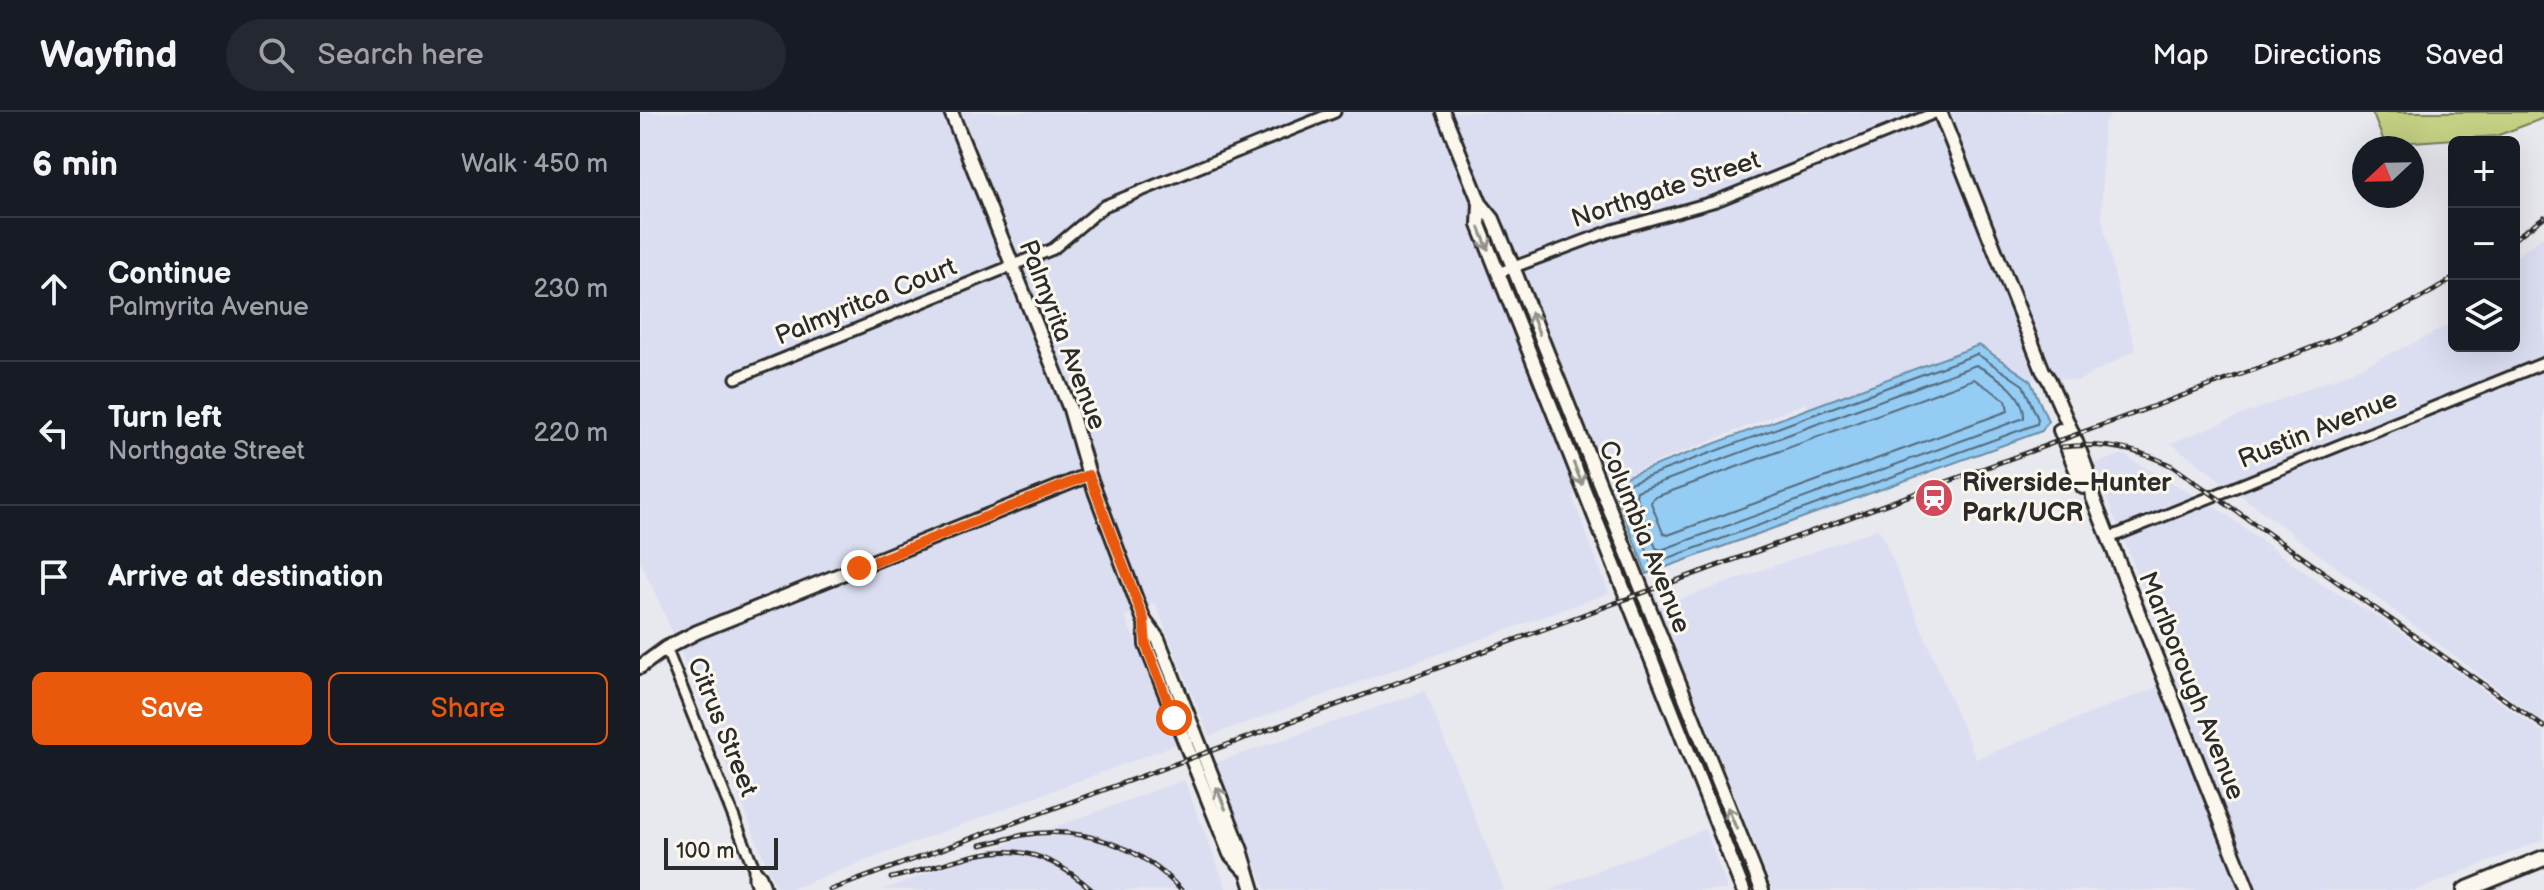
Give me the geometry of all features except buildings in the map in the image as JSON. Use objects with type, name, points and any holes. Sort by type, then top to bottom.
[{"type":"main road","points":[[2465,890],[2544,858]]},
{"type":"street","name":"Palmyrita Avenue","points":[[951,112],[1070,409],[1089,475],[1144,620],[1158,639],[1241,850],[1253,890]]},
{"type":"street","points":[[1013,266],[1053,249],[1104,206],[1335,112]]},
{"type":"street","name":"Columbia Avenue","points":[[1443,112],[1480,203],[1493,219],[1513,267],[1762,890]]},
{"type":"street","name":"Northgate Street","points":[[1498,273],[1613,230],[1698,208],[1938,112]]},
{"type":"street","name":"Marlborough Avenue","points":[[1938,112],[2081,459],[2093,498],[2248,890]]},
{"type":"street","name":"Columbia Avenue","points":[[1480,203],[1479,225],[1743,890]]},
{"type":"street","name":"Palmyritca Court","points":[[736,378],[1013,266]]},
{"type":"street","name":"Rustin Avenue","points":[[2109,538],[2544,363]]},
{"type":"street","points":[[1550,401],[1564,395]]},
{"type":"street","points":[[640,667],[666,648],[697,632],[1089,475]]},
{"type":"street","name":"Citrus Street","points":[[666,648],[754,868],[766,890]]},
{"type":"street","points":[[1678,726],[1693,720]]},
{"type":"street","name":"Citrus Street","points":[[754,868],[758,890]]},
{"type":"shaded area","points":[[640,112],[2112,112],[2103,126],[2102,219],[2136,350],[2078,381],[2057,378],[2030,380],[1979,345],[1810,411],[1806,403],[1572,496],[1609,593],[1209,736],[1155,603],[1125,617],[1177,744],[788,890],[777,890],[640,560]]},
{"type":"shaded area","points":[[2544,236],[2544,723],[2171,443],[2353,371],[2448,325],[2448,352],[2520,352],[2520,254]]},
{"type":"shaded area","points":[[2122,454],[2221,511],[2321,584],[2378,617],[2544,733],[2544,839],[2418,890],[1773,890],[1659,607],[1877,529],[1881,532],[1976,759],[2180,678],[2093,465]]},
{"type":"shaded area","points":[[1425,691],[1504,890],[1266,890],[1215,763]]},
{"type":"shaded area","points":[[1184,780],[1227,890],[882,890]]},
{"type":"shaded area","points":[[1705,829],[1728,890],[1549,890]]},
{"type":"green space","points":[[2372,112],[2544,112],[2544,118],[2496,136],[2448,136],[2448,139],[2424,141],[2424,136],[2382,136]]},
{"type":"water","points":[[1979,345],[2030,380],[2048,421],[2042,431],[1647,574],[1611,482]]},
{"type":"railway","points":[[2520,235],[2544,217]]},
{"type":"railway","points":[[830,890],[2272,363],[2388,315],[2451,280]]},
{"type":"railway","points":[[2062,447],[2091,445],[2119,448],[2172,466],[2544,727]]},
{"type":"railway","points":[[981,845],[1045,833],[1088,836],[1109,842],[1148,861],[1181,890]]},
{"type":"railway","points":[[891,878],[970,856],[1017,852],[1040,857],[1065,870],[1092,890]]},
{"type":"place","name":"Riverside–Hunter Park/UCR","points":[[1934,498]]},
{"type":"route","points":[[859,568],[1089,475],[1144,620],[1146,645],[1174,718]]}]
